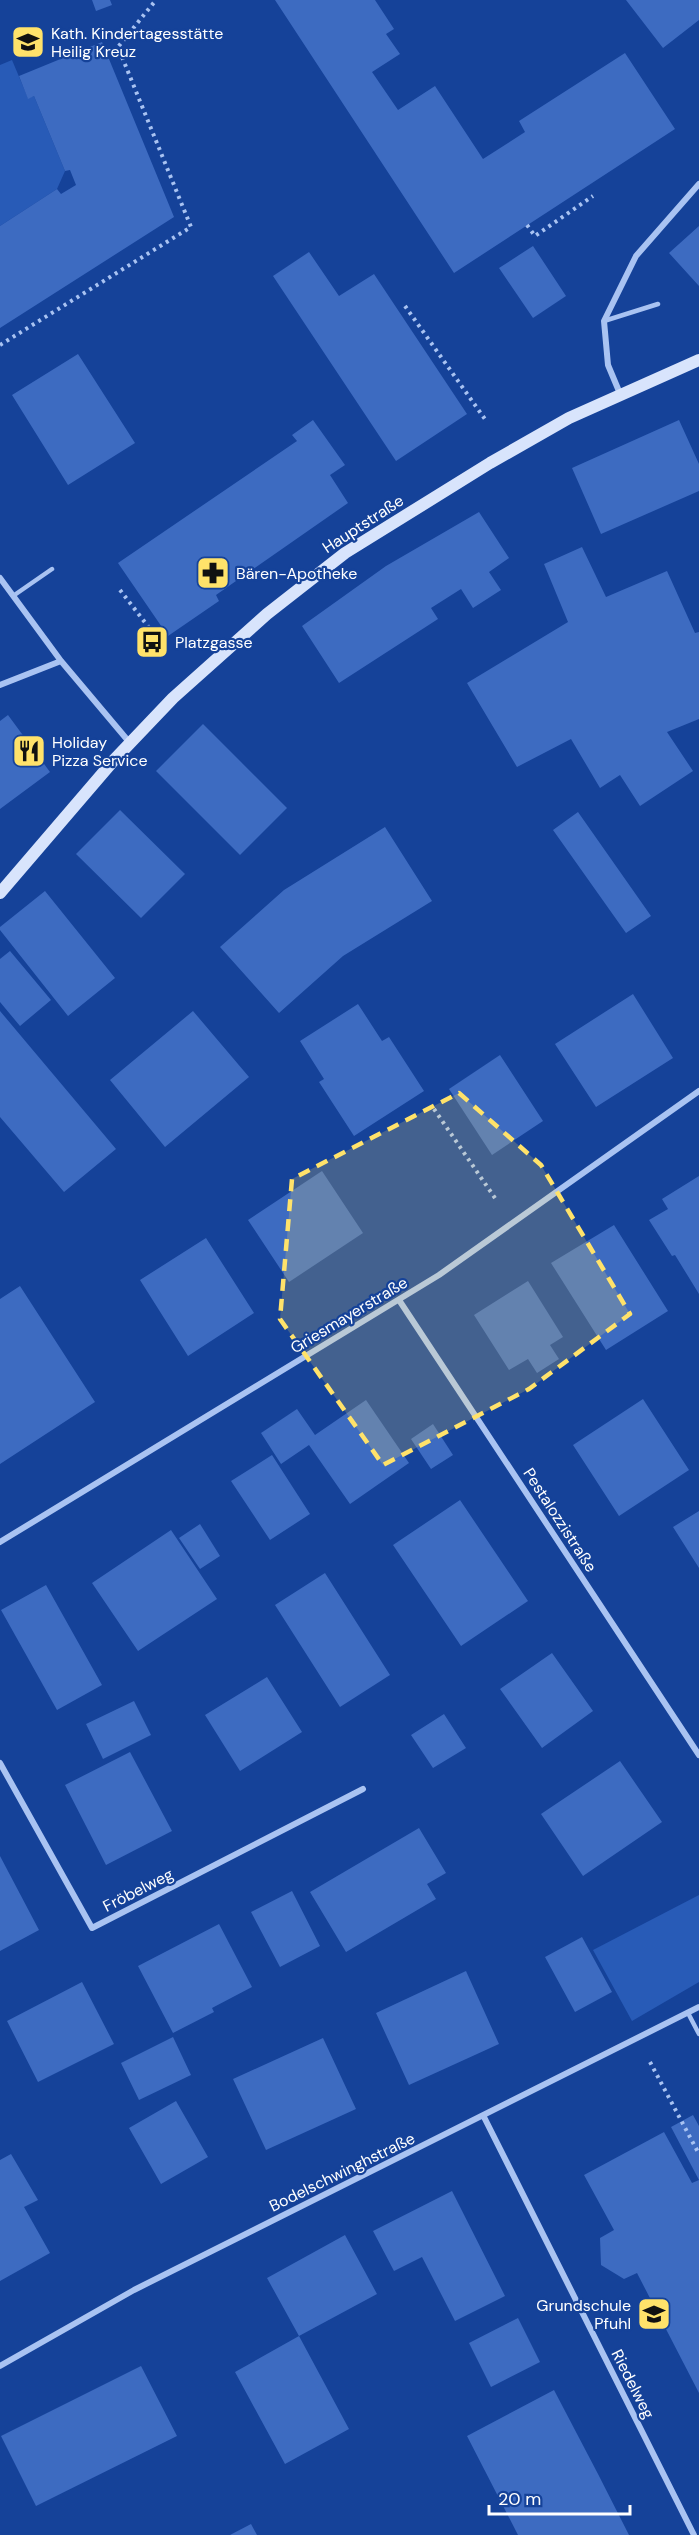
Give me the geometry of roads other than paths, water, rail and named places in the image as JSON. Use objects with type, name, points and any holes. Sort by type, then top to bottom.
[{"type":"street","points":[[621,396],[608,365],[604,321],[636,256],[699,184]]},
{"type":"street","name":"Hauptstraße","points":[[0,893],[130,743],[173,698],[267,614],[345,553],[490,463],[569,418],[699,360]]},
{"type":"street","points":[[0,578],[61,661],[130,743]]},
{"type":"street","points":[[0,685],[61,661]]},
{"type":"street","name":"Griesmayerstraße","points":[[0,1542],[399,1300],[699,1091]]},
{"type":"street","name":"Pestalozzistraße","points":[[399,1300],[699,1755]]},
{"type":"street","name":"Fröbelweg","points":[[0,1763],[92,1928],[363,1789]]},
{"type":"street","name":"Bodelschwinghstraße","points":[[0,2366],[134,2290],[484,2117],[699,2007]]},
{"type":"street","name":"Riedelweg","points":[[484,2117],[694,2535]]},
{"type":"lane","points":[[604,321],[658,303]]},
{"type":"lane","points":[[13,596],[52,569]]},
{"type":"lane","points":[[688,2013],[699,2034]]},
{"type":"place","name":"Kath. Kindertagesstätte Heilig Kreuz","points":[[28,42]]},
{"type":"place","name":"Bären-Apotheke","points":[[213,573]]},
{"type":"place","name":"Platzgasse","points":[[152,642]]},
{"type":"place","name":"Holiday Pizza Service","points":[[29,751]]},
{"type":"place","name":"Grundschule Pfuhl","points":[[654,2314]]}]
